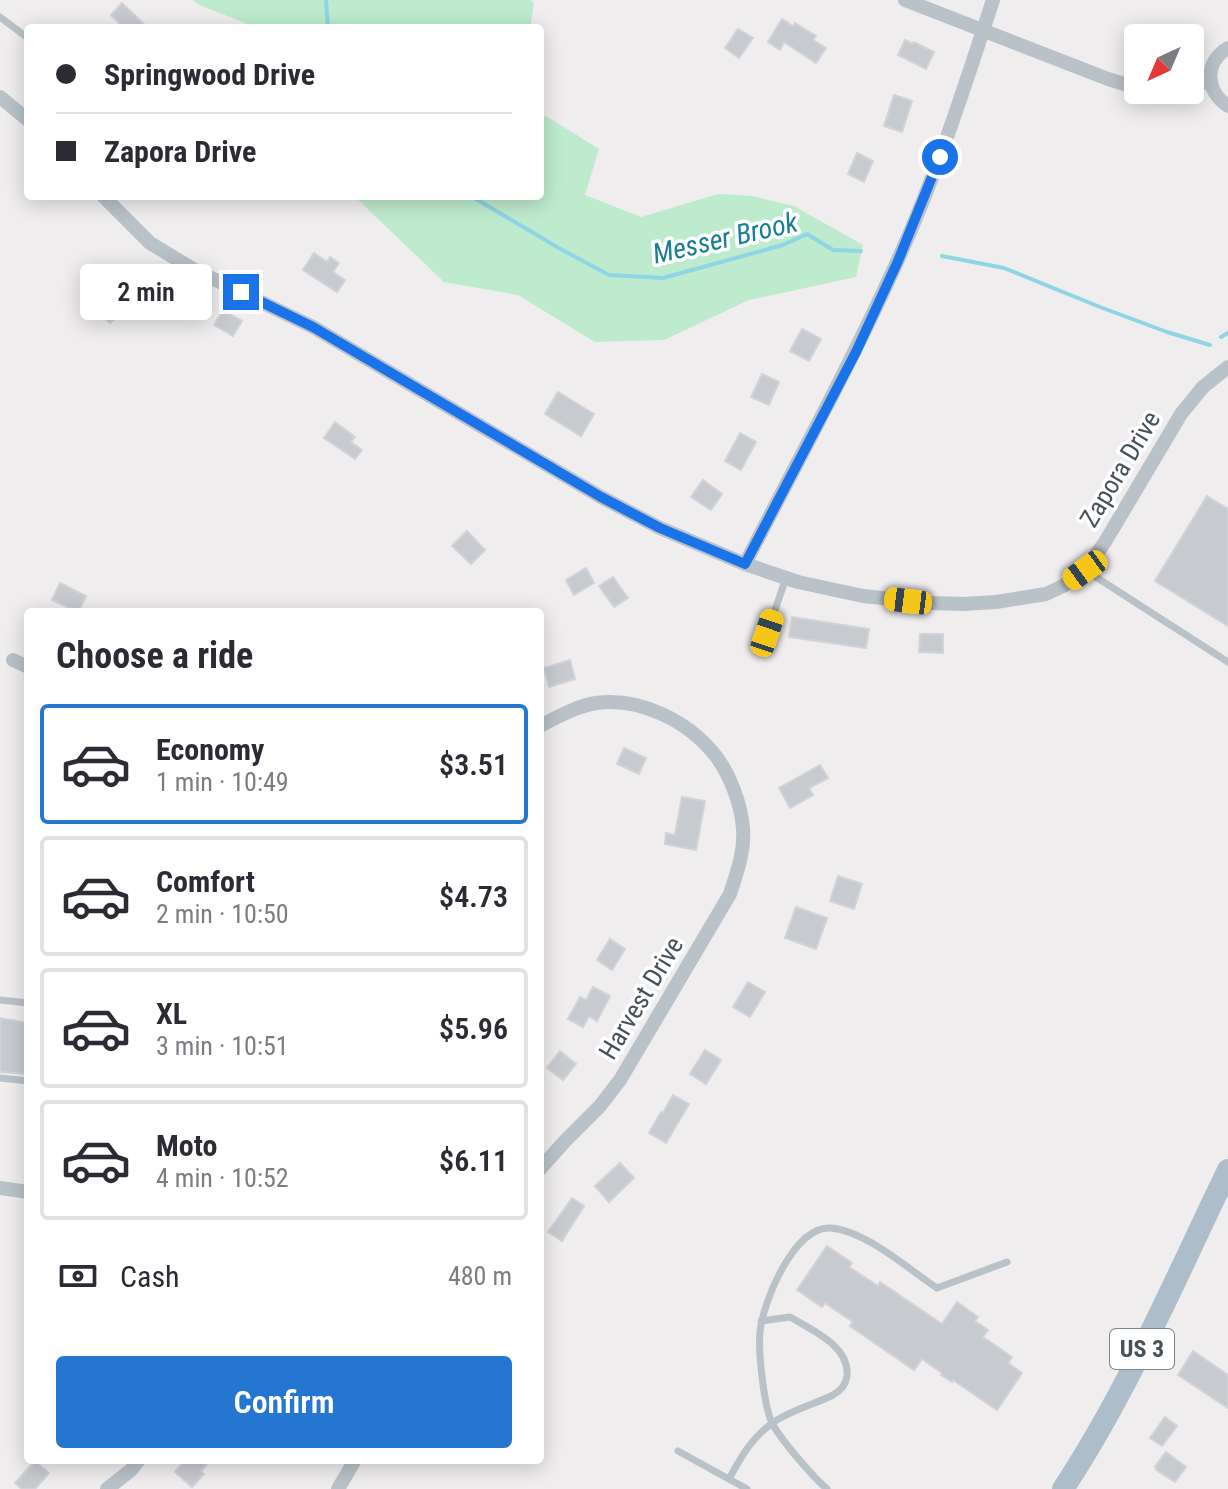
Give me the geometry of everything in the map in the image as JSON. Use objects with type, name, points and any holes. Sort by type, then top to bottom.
[{"type":"main road","name":"US 3","points":[[1063,1489],[1131,1372],[1228,1170]]},
{"type":"street","points":[[905,0],[1124,84]]},
{"type":"street","points":[[745,564],[856,352],[898,261],[948,136],[993,0]]},
{"type":"street","points":[[1228,48],[1213,63],[1210,82],[1215,94],[1228,106]]},
{"type":"street","points":[[1204,83],[1210,82]]},
{"type":"street","points":[[0,97],[24,117]]},
{"type":"street","name":"Zapora Drive","points":[[107,200],[150,243],[193,269],[313,327],[601,497],[660,528],[786,578],[863,596],[963,604],[1046,594],[1063,586],[1085,570],[1105,542],[1181,414],[1203,387],[1228,367]]},
{"type":"street","points":[[13,660],[24,665]]},
{"type":"street","name":"Harvest Drive","points":[[544,724],[596,703],[629,704],[661,713],[689,730],[723,767],[736,797],[743,829],[741,862],[730,894],[620,1080],[600,1106],[544,1165]]},
{"type":"street","points":[[0,1188],[24,1191]]},
{"type":"street","points":[[107,1489],[136,1464]]},
{"type":"street","points":[[338,1489],[353,1464]]},
{"type":"lane","points":[[0,17],[24,35]]},
{"type":"lane","points":[[1085,570],[1228,662]]},
{"type":"lane","points":[[767,633],[786,578]]},
{"type":"lane","points":[[0,1000],[24,1003]]},
{"type":"lane","points":[[0,1078],[24,1081]]},
{"type":"lane","points":[[827,1489],[772,1423],[761,1366],[759,1337],[767,1301],[785,1264],[802,1241],[816,1230],[831,1228],[863,1237],[937,1288],[1007,1262]]},
{"type":"lane","points":[[729,1479],[744,1451],[772,1423],[837,1393],[847,1381],[848,1365],[840,1350],[823,1337],[790,1317],[761,1321]]},
{"type":"lane","points":[[678,1451],[747,1489]]},
{"type":"green space","points":[[193,0],[531,0],[534,3],[531,24],[246,24]]},
{"type":"green space","points":[[544,117],[599,149],[585,195],[641,217],[718,194],[752,196],[794,206],[863,245],[856,277],[749,300],[664,340],[595,342],[518,295],[444,282],[358,200],[544,200]]},
{"type":"building","points":[[122,3],[144,24],[120,24],[111,15]]},
{"type":"building","points":[[782,19],[816,36],[813,40],[826,48],[816,63],[784,42],[780,50],[768,42]]},
{"type":"building","points":[[738,29],[753,38],[739,58],[725,48]]},
{"type":"building","points":[[905,40],[934,52],[926,69],[898,55]]},
{"type":"building","points":[[894,95],[912,101],[902,132],[884,126]]},
{"type":"building","points":[[857,153],[873,161],[864,182],[848,174]]},
{"type":"building","points":[[314,253],[327,262],[330,257],[339,263],[333,272],[345,280],[337,292],[303,270]]},
{"type":"building","points":[[107,282],[129,304],[110,323],[88,302]]},
{"type":"building","points":[[223,310],[242,321],[233,336],[214,325]]},
{"type":"building","points":[[802,329],[821,339],[809,361],[790,351]]},
{"type":"building","points":[[762,374],[779,382],[769,405],[751,397]]},
{"type":"building","points":[[558,392],[594,414],[581,436],[545,414]]},
{"type":"building","points":[[335,422],[355,437],[351,442],[362,450],[355,459],[324,438]]},
{"type":"building","points":[[740,433],[756,442],[741,470],[725,461]]},
{"type":"building","points":[[703,480],[722,494],[711,510],[691,497]]},
{"type":"building","points":[[1207,496],[1228,509],[1228,626],[1155,581]]},
{"type":"building","points":[[467,531],[485,550],[471,564],[452,546]]},
{"type":"building","points":[[586,568],[594,583],[574,595],[566,580]]},
{"type":"building","points":[[613,577],[628,598],[614,607],[599,586]]},
{"type":"building","points":[[60,583],[86,596],[80,608],[69,608],[52,600]]},
{"type":"building","points":[[792,617],[869,629],[866,648],[789,637]]},
{"type":"building","points":[[920,634],[943,634],[943,653],[919,652]]},
{"type":"building","points":[[570,660],[575,679],[549,687],[544,668]]},
{"type":"building","points":[[624,748],[646,758],[639,774],[617,764]]},
{"type":"building","points":[[820,765],[828,778],[809,788],[813,795],[790,808],[779,788]]},
{"type":"building","points":[[682,797],[705,801],[696,850],[665,844],[666,833],[675,835]]},
{"type":"building","points":[[838,876],[862,884],[854,909],[830,901]]},
{"type":"building","points":[[796,907],[827,918],[816,949],[785,938]]},
{"type":"building","points":[[610,939],[625,949],[612,970],[597,960]]},
{"type":"building","points":[[748,982],[765,992],[750,1017],[733,1007]]},
{"type":"building","points":[[593,987],[610,996],[597,1021],[589,1016],[583,1027],[568,1019],[580,997],[586,1000]]},
{"type":"building","points":[[0,1018],[24,1022],[24,1074],[0,1072]]},
{"type":"building","points":[[705,1050],[721,1060],[706,1084],[690,1074]]},
{"type":"building","points":[[560,1051],[576,1064],[563,1080],[547,1068]]},
{"type":"building","points":[[673,1095],[689,1104],[666,1143],[649,1133]]},
{"type":"building","points":[[620,1163],[634,1178],[609,1202],[595,1186]]},
{"type":"building","points":[[572,1198],[584,1206],[562,1241],[548,1232]]},
{"type":"building","points":[[827,1246],[852,1263],[849,1267],[878,1286],[880,1282],[942,1324],[957,1302],[978,1317],[975,1321],[988,1330],[983,1337],[1012,1357],[1008,1363],[1022,1373],[997,1410],[941,1375],[922,1359],[914,1370],[850,1326],[853,1322],[825,1303],[822,1307],[797,1290]]},
{"type":"building","points":[[1193,1351],[1228,1375],[1228,1408],[1178,1375]]},
{"type":"building","points":[[1165,1417],[1177,1426],[1162,1446],[1150,1438]]},
{"type":"building","points":[[1166,1452],[1186,1467],[1175,1482],[1155,1467]]},
{"type":"building","points":[[32,1464],[38,1464],[49,1473],[35,1489],[22,1489],[15,1483]]},
{"type":"building","points":[[182,1464],[207,1464],[201,1471],[204,1474],[192,1487],[175,1472]]},
{"type":"waterway","name":"Messer Brook","points":[[326,0],[328,24]]},
{"type":"waterway","name":"Messer Brook","points":[[478,200],[609,275],[663,278],[783,245],[807,234],[833,250],[861,251]]},
{"type":"waterway","name":"Messer Brook","points":[[942,256],[1004,268],[1100,307],[1210,345]]},
{"type":"waterway","name":"Messer Brook","points":[[1221,337],[1228,333]]},
{"type":"route","points":[[241,292],[313,327],[601,497],[660,528],[745,564],[856,352],[898,261],[940,157]]}]
